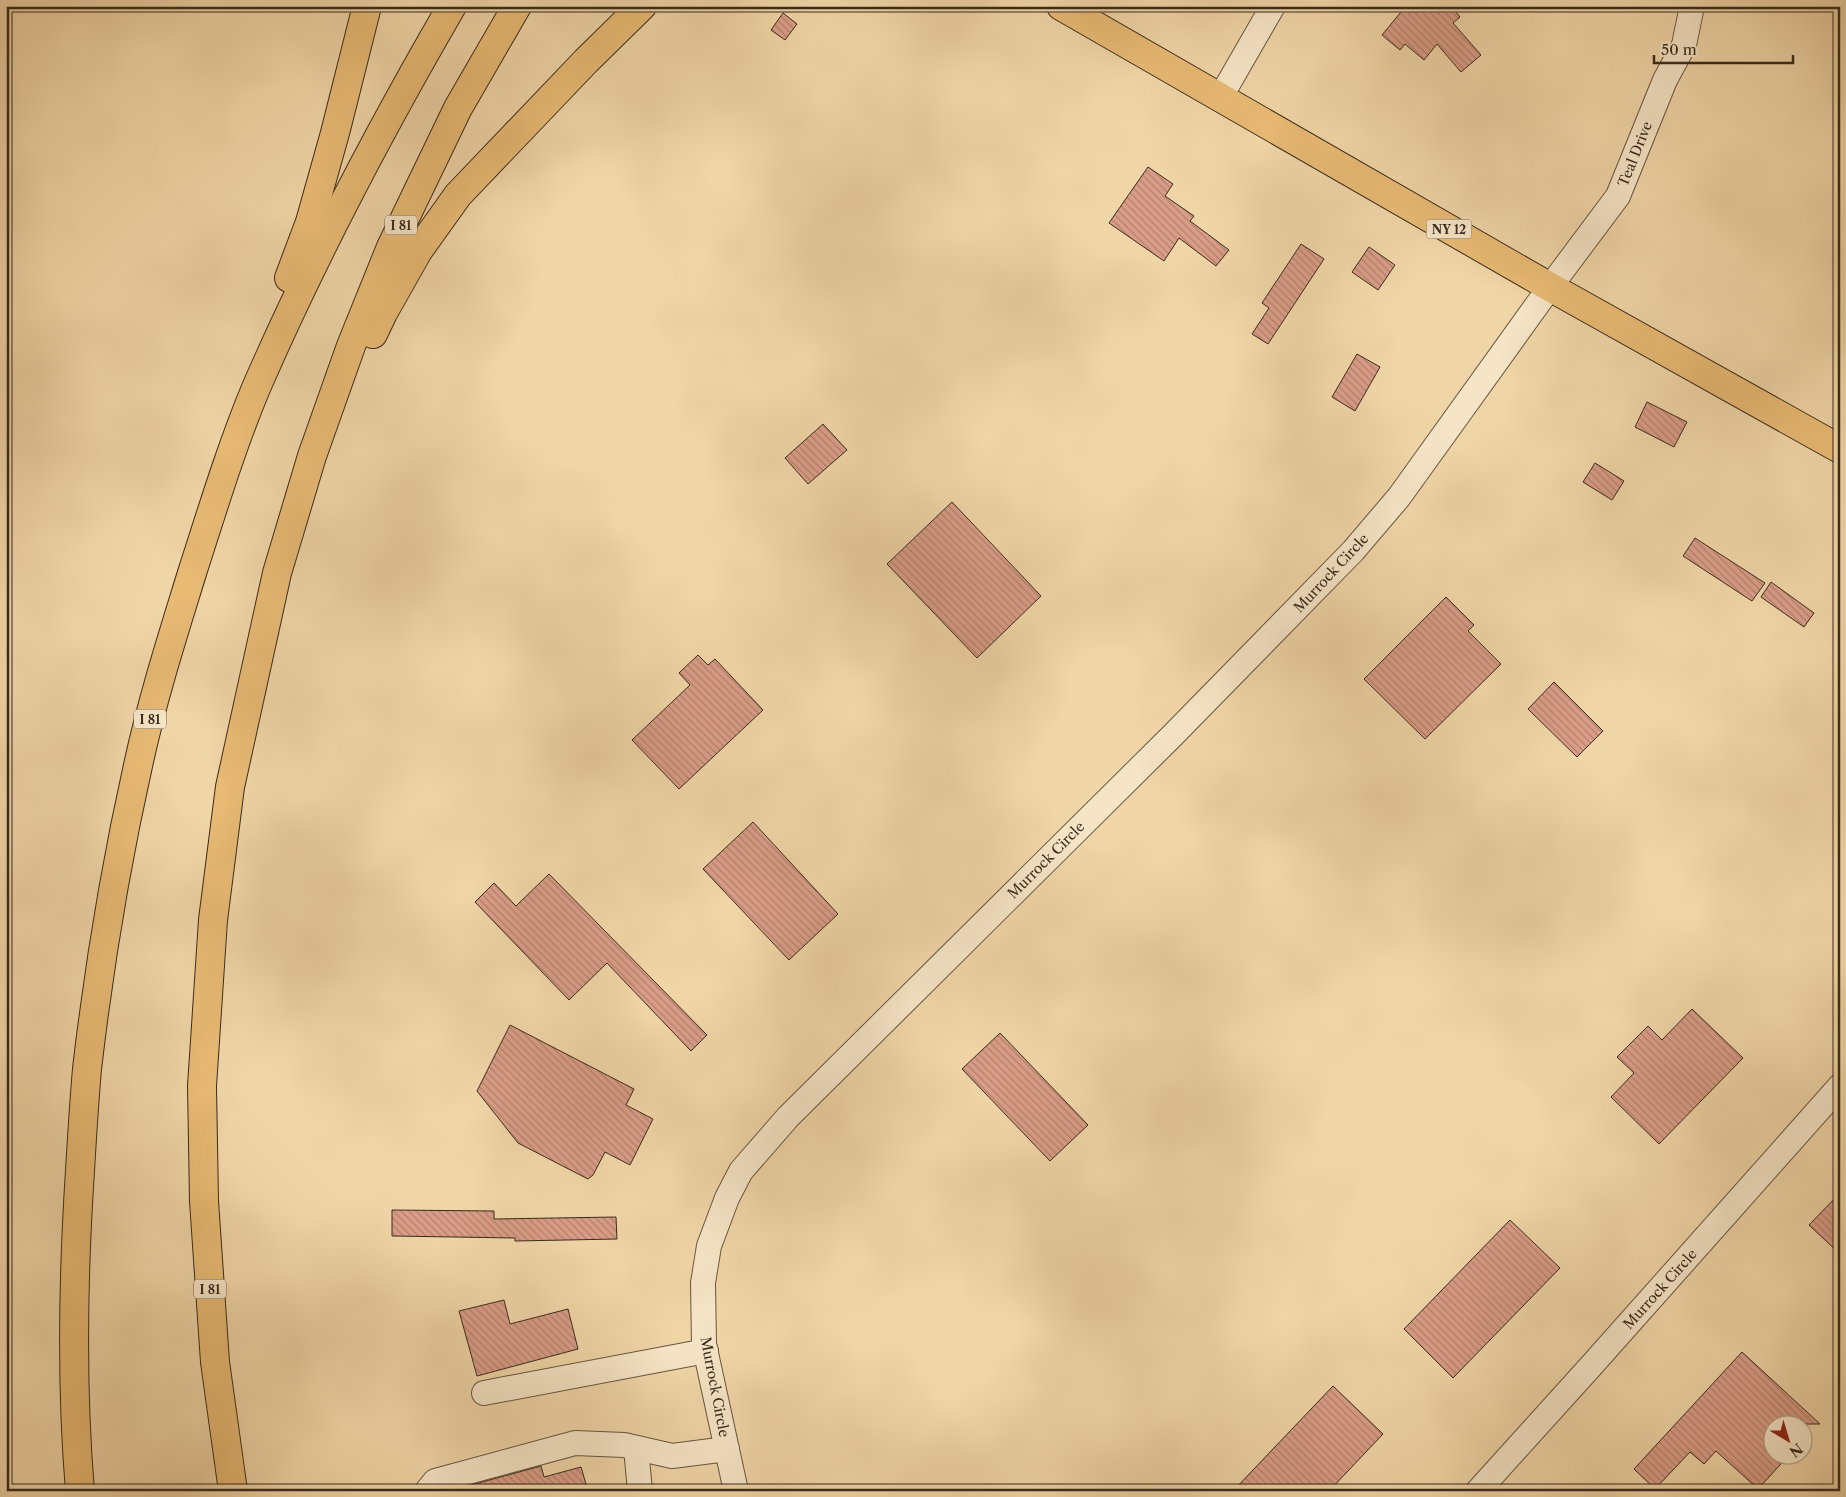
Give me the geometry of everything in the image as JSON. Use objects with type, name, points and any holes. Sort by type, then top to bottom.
[{"type":"main road","points":[[255,390],[270,323],[310,222],[367,6]]},
{"type":"main road","name":"I 81","points":[[80,1491],[77,1459],[74,1305],[87,1074],[100,968],[139,760],[166,657],[220,486],[255,390],[335,217],[407,83],[452,6]]},
{"type":"main road","name":"I 81","points":[[233,1491],[215,1362],[204,1201],[202,1086],[213,920],[230,787],[277,573],[312,456],[351,346],[390,247],[458,108],[517,6]]},
{"type":"main road","points":[[312,456],[358,369],[383,312],[418,251],[458,195],[586,61],[642,6]]},
{"type":"main road","name":"NY 12","points":[[1076,10],[1220,98],[1550,287],[1840,449]]},
{"type":"street","points":[[1220,98],[1273,6]]},
{"type":"street","name":"Teal Drive","points":[[1550,287],[1618,196],[1665,80],[1684,45],[1692,6]]},
{"type":"street","name":"Murrock Circle","points":[[736,1491],[706,1351],[703,1284],[709,1246],[727,1198],[741,1171],[788,1118],[1173,736],[1353,551],[1399,497],[1550,287]]},
{"type":"street","name":"Murrock Circle","points":[[1478,1491],[1840,1086]]},
{"type":"street","points":[[484,1393],[706,1351]]},
{"type":"street","points":[[426,1491],[435,1481],[575,1443],[624,1445],[672,1456],[727,1449]]},
{"type":"street","points":[[636,1448],[640,1491]]},
{"type":"building","points":[[1406,6],[1451,6],[1460,17],[1453,23],[1481,55],[1461,72],[1437,44],[1424,60],[1405,44],[1400,50],[1382,35]]},
{"type":"building","points":[[783,13],[797,24],[785,40],[771,30]]},
{"type":"building","points":[[1148,167],[1173,184],[1165,196],[1194,216],[1190,221],[1229,250],[1216,266],[1179,238],[1164,261],[1109,223]]},
{"type":"building","points":[[1301,244],[1324,259],[1268,344],[1252,334],[1269,308],[1262,303]]},
{"type":"building","points":[[1369,247],[1395,265],[1378,290],[1352,272]]},
{"type":"building","points":[[1357,354],[1380,367],[1355,411],[1332,397]]},
{"type":"building","points":[[1647,402],[1687,422],[1674,447],[1635,427]]},
{"type":"building","points":[[823,424],[847,450],[808,484],[785,458]]},
{"type":"building","points":[[1595,463],[1624,481],[1612,500],[1583,482]]},
{"type":"building","points":[[952,502],[1041,596],[977,658],[887,564]]},
{"type":"building","points":[[1695,538],[1765,583],[1752,601],[1683,556]]},
{"type":"building","points":[[1771,582],[1814,613],[1804,627],[1761,597]]},
{"type":"building","points":[[1446,597],[1474,625],[1468,631],[1501,664],[1425,739],[1364,679]]},
{"type":"building","points":[[698,655],[708,665],[715,659],[763,710],[679,789],[632,740],[690,685],[679,673]]},
{"type":"building","points":[[1554,682],[1603,731],[1577,757],[1528,709]]},
{"type":"building","points":[[753,822],[838,914],[789,960],[703,869]]},
{"type":"building","points":[[549,874],[707,1035],[691,1051],[607,963],[569,1000],[475,902],[494,883],[516,906]]},
{"type":"building","points":[[1692,1009],[1743,1058],[1659,1144],[1611,1097],[1634,1073],[1617,1057],[1648,1026],[1662,1040]]},
{"type":"building","points":[[510,1025],[634,1089],[626,1105],[653,1119],[630,1165],[605,1152],[593,1175],[588,1179],[518,1143],[477,1091]]},
{"type":"building","points":[[1000,1033],[1088,1125],[1050,1161],[962,1069]]},
{"type":"building","points":[[1840,1193],[1840,1254],[1809,1225]]},
{"type":"building","points":[[392,1210],[494,1211],[494,1219],[616,1217],[617,1239],[515,1241],[515,1238],[392,1236]]},
{"type":"building","points":[[1510,1220],[1560,1268],[1453,1378],[1404,1329]]},
{"type":"building","points":[[504,1300],[510,1324],[568,1309],[578,1349],[477,1376],[459,1311]]},
{"type":"building","points":[[1742,1352],[1809,1414],[1764,1414],[1764,1464],[1781,1464],[1758,1489],[1716,1451],[1704,1464],[1690,1452],[1655,1489],[1634,1469]]},
{"type":"building","points":[[1333,1386],[1383,1434],[1329,1491],[1233,1491]]},
{"type":"building","points":[[1814,1418],[1820,1424],[1814,1424]]},
{"type":"building","points":[[541,1466],[544,1477],[581,1467],[588,1491],[460,1491],[460,1488]]}]
